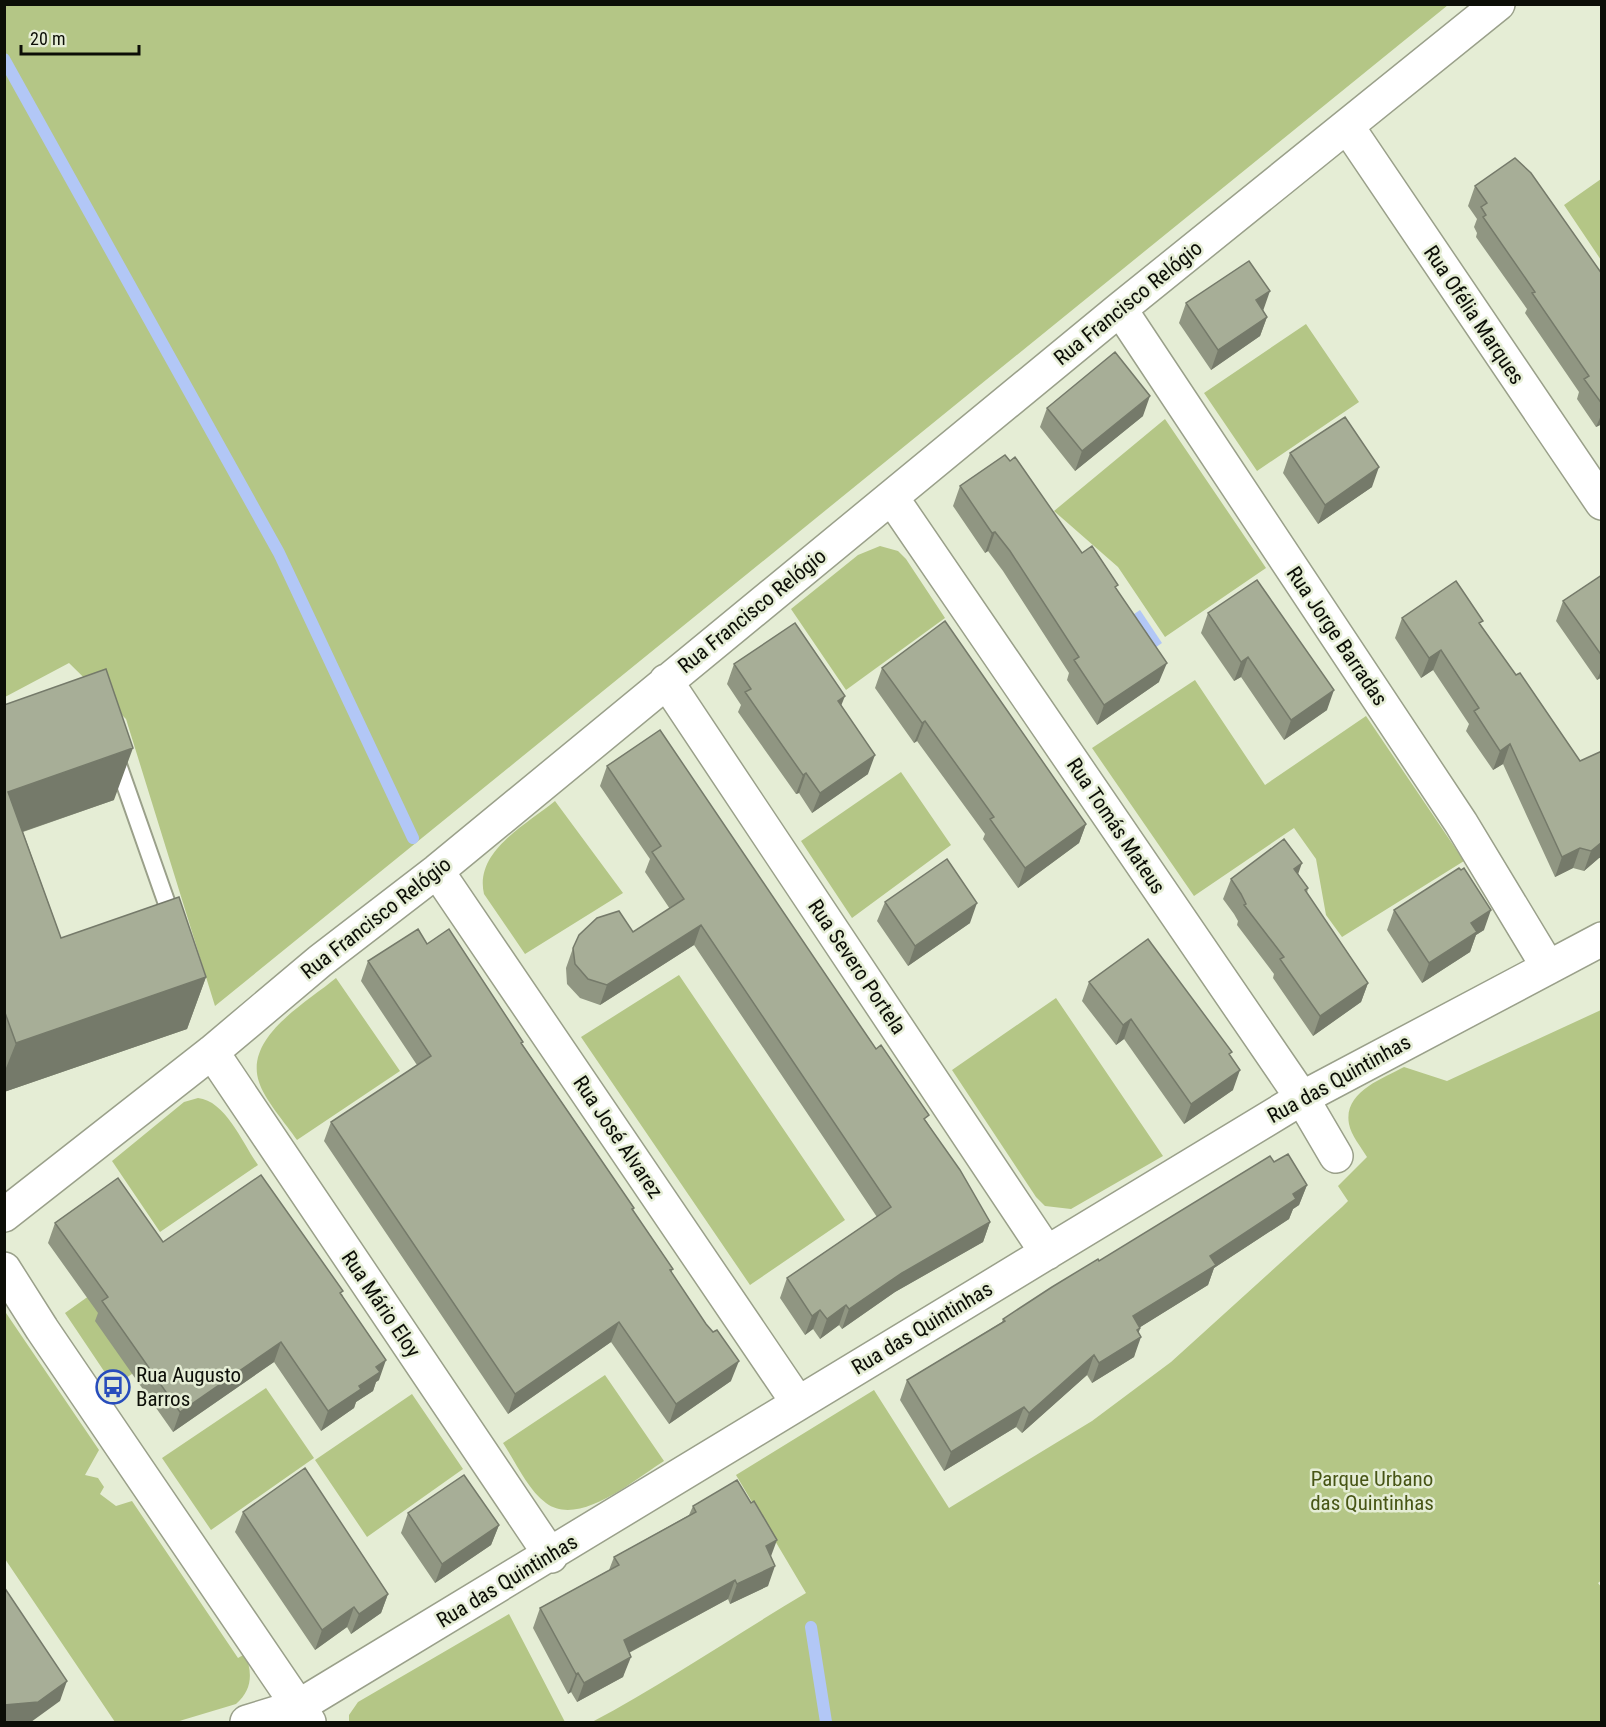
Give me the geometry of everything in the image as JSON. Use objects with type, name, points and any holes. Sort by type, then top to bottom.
[{"type":"street","name":"Rua Francisco Relógio","points":[[4,1215],[212,1052],[320,961],[437,871],[1120,309],[1498,4]]},
{"type":"street","name":"Rua Ofélia Marques","points":[[1347,126],[1602,503]]},
{"type":"street","name":"Rua Jorge Barradas","points":[[1120,309],[1461,823],[1548,967]]},
{"type":"street","name":"Rua Tomás Mateus","points":[[892,498],[1302,1098],[1336,1156]]},
{"type":"street","name":"Rua Severo Portela","points":[[666,681],[1047,1253]]},
{"type":"street","name":"Rua José Alvarez","points":[[437,871],[798,1403]]},
{"type":"street","name":"Rua das Quintinhas","points":[[247,1722],[304,1714],[551,1556],[798,1403],[1302,1098],[1602,939]]},
{"type":"street","name":"Rua Mário Eloy","points":[[212,1052],[551,1556]]},
{"type":"street","points":[[4,1269],[42,1329],[304,1714]]},
{"type":"lane","points":[[110,742],[179,939]]},
{"type":"green space","points":[[5,5],[1448,5],[215,1006],[126,719],[69,663],[5,697]]},
{"type":"green space","points":[[1601,179],[1601,260],[1564,205]]},
{"type":"green space","points":[[1306,324],[1359,402],[1257,471],[1204,393]]},
{"type":"green space","points":[[1165,419],[1266,568],[1165,637],[1118,567],[1054,511]]},
{"type":"green space","points":[[880,546],[898,551],[906,559],[945,618],[846,690],[791,609],[858,555]]},
{"type":"green space","points":[[1195,680],[1265,785],[1366,716],[1464,861],[1342,937],[1326,915],[1316,859],[1294,828],[1194,896],[1092,748]]},
{"type":"green space","points":[[901,772],[951,845],[852,918],[801,841]]},
{"type":"green space","points":[[555,801],[623,893],[525,954],[484,894],[483,879],[494,852],[505,840]]},
{"type":"green space","points":[[679,975],[845,1220],[750,1285],[581,1037]]},
{"type":"green space","points":[[336,978],[400,1071],[297,1140],[266,1096],[259,1082],[257,1066],[260,1050],[269,1036],[294,1010]]},
{"type":"green space","points":[[1056,998],[1163,1156],[1071,1209],[1045,1206],[1036,1197],[952,1070]]},
{"type":"green space","name":"Parque Urbano das Quintinhas","points":[[1601,1010],[1602,1580],[1598,1583],[1602,1588],[1601,1722],[592,1722],[806,1593],[736,1475],[874,1390],[949,1508],[1092,1421],[1171,1362],[1348,1201],[1338,1186],[1367,1157],[1352,1132],[1349,1113],[1352,1103],[1366,1088],[1404,1067],[1447,1081]]},
{"type":"green space","points":[[198,1098],[208,1101],[225,1115],[258,1165],[160,1232],[112,1161],[184,1102]]},
{"type":"green space","points":[[166,1241],[217,1317],[114,1386],[65,1313]]},
{"type":"green space","points":[[4,1310],[99,1450],[85,1475],[98,1478],[104,1487],[100,1494],[116,1506],[132,1501],[238,1658],[245,1654],[250,1681],[245,1693],[236,1704],[176,1722],[115,1722],[5,1559]]},
{"type":"green space","points":[[605,1375],[664,1461],[606,1498],[574,1510],[559,1509],[546,1503],[533,1491],[503,1443]]},
{"type":"green space","points":[[266,1388],[314,1458],[211,1530],[162,1458]]},
{"type":"green space","points":[[412,1394],[463,1469],[367,1537],[315,1460]]},
{"type":"green space","points":[[509,1614],[565,1722],[349,1722],[349,1715],[358,1702]]},
{"type":"water","points":[[1140,610],[1162,643],[1146,654],[1086,647]]},
{"type":"building","points":[[1515,158],[1531,173],[1602,274],[1602,404],[1584,379],[1589,376],[1483,217],[1486,215],[1481,207],[1487,203],[1475,186]]},
{"type":"building","points":[[1249,261],[1270,291],[1256,300],[1267,317],[1218,350],[1186,303]]},
{"type":"building","points":[[1115,352],[1150,396],[1082,451],[1047,408]]},
{"type":"building","points":[[1345,417],[1379,467],[1325,505],[1290,453]]},
{"type":"building","points":[[1005,455],[1010,461],[1015,457],[1082,553],[1092,546],[1118,585],[1115,587],[1167,663],[1104,705],[1074,660],[1079,657],[1010,551],[995,532],[992,533],[960,486]]},
{"type":"building","points":[[1602,575],[1602,656],[1563,601]]},
{"type":"building","points":[[1257,580],[1334,690],[1291,720],[1248,657],[1241,662],[1208,613]]},
{"type":"building","points":[[1456,581],[1483,621],[1479,623],[1516,675],[1520,673],[1580,761],[1602,751],[1602,842],[1591,851],[1580,848],[1562,857],[1510,744],[1500,751],[1474,711],[1479,708],[1441,650],[1429,658],[1402,618]]},
{"type":"building","points":[[945,621],[1086,824],[1025,868],[990,819],[994,817],[925,721],[922,723],[882,668]]},
{"type":"building","points":[[795,623],[845,696],[838,701],[875,755],[820,793],[806,773],[803,775],[745,692],[751,689],[734,664]]},
{"type":"building","points":[[106,669],[133,748],[8,792],[61,938],[179,897],[206,977],[16,1043],[4,1010],[4,705]]},
{"type":"building","points":[[660,730],[876,1049],[881,1045],[929,1115],[924,1119],[960,1170],[990,1222],[902,1273],[849,1309],[846,1305],[827,1319],[820,1310],[812,1316],[787,1278],[891,1207],[701,925],[607,985],[588,979],[575,964],[573,948],[579,935],[597,918],[619,911],[633,932],[684,899],[652,852],[661,846],[607,766]]},
{"type":"building","points":[[1284,839],[1302,863],[1294,869],[1308,888],[1305,890],[1368,983],[1320,1016],[1280,959],[1284,957],[1244,905],[1246,904],[1241,894],[1231,879]]},
{"type":"building","points":[[947,859],[977,903],[915,946],[885,902]]},
{"type":"building","points":[[1459,868],[1461,870],[1464,868],[1491,910],[1471,923],[1477,932],[1429,963],[1394,910]]},
{"type":"building","points":[[418,929],[427,944],[449,929],[523,1042],[521,1043],[634,1208],[632,1209],[673,1269],[670,1270],[706,1324],[713,1332],[717,1330],[739,1361],[676,1404],[619,1322],[515,1394],[331,1122],[431,1056],[368,961]]},
{"type":"building","points":[[1148,939],[1232,1052],[1229,1054],[1240,1070],[1191,1104],[1131,1019],[1123,1025],[1089,982]]},
{"type":"building","points":[[1288,1154],[1307,1185],[1293,1194],[1296,1199],[1210,1256],[1216,1265],[1133,1316],[1140,1328],[1137,1330],[1141,1337],[1099,1363],[1094,1355],[1029,1413],[1024,1407],[951,1452],[907,1380],[1005,1321],[1003,1319],[1052,1287],[1098,1259],[1099,1261],[1270,1156],[1274,1162]]},
{"type":"building","points":[[261,1175],[343,1291],[340,1293],[386,1360],[376,1367],[380,1372],[359,1386],[361,1389],[328,1411],[281,1342],[180,1412],[102,1301],[108,1297],[55,1223],[118,1178],[163,1242]]},
{"type":"building","points":[[305,1468],[388,1594],[359,1614],[354,1607],[322,1630],[243,1512]]},
{"type":"building","points":[[464,1475],[499,1525],[442,1564],[408,1513]]},
{"type":"building","points":[[737,1480],[751,1503],[754,1501],[777,1540],[766,1546],[775,1566],[737,1584],[735,1580],[624,1640],[631,1657],[584,1683],[578,1673],[576,1674],[540,1608],[619,1565],[614,1557],[696,1512],[693,1506]]},
{"type":"building","points":[[4,1587],[67,1681],[38,1702],[4,1705]]},
{"type":"waterway","points":[[4,59],[279,553],[413,838]]},
{"type":"waterway","points":[[811,1627],[826,1722]]},
{"type":"place","name":"Rua Augusto Barros","points":[[113,1387]]}]
